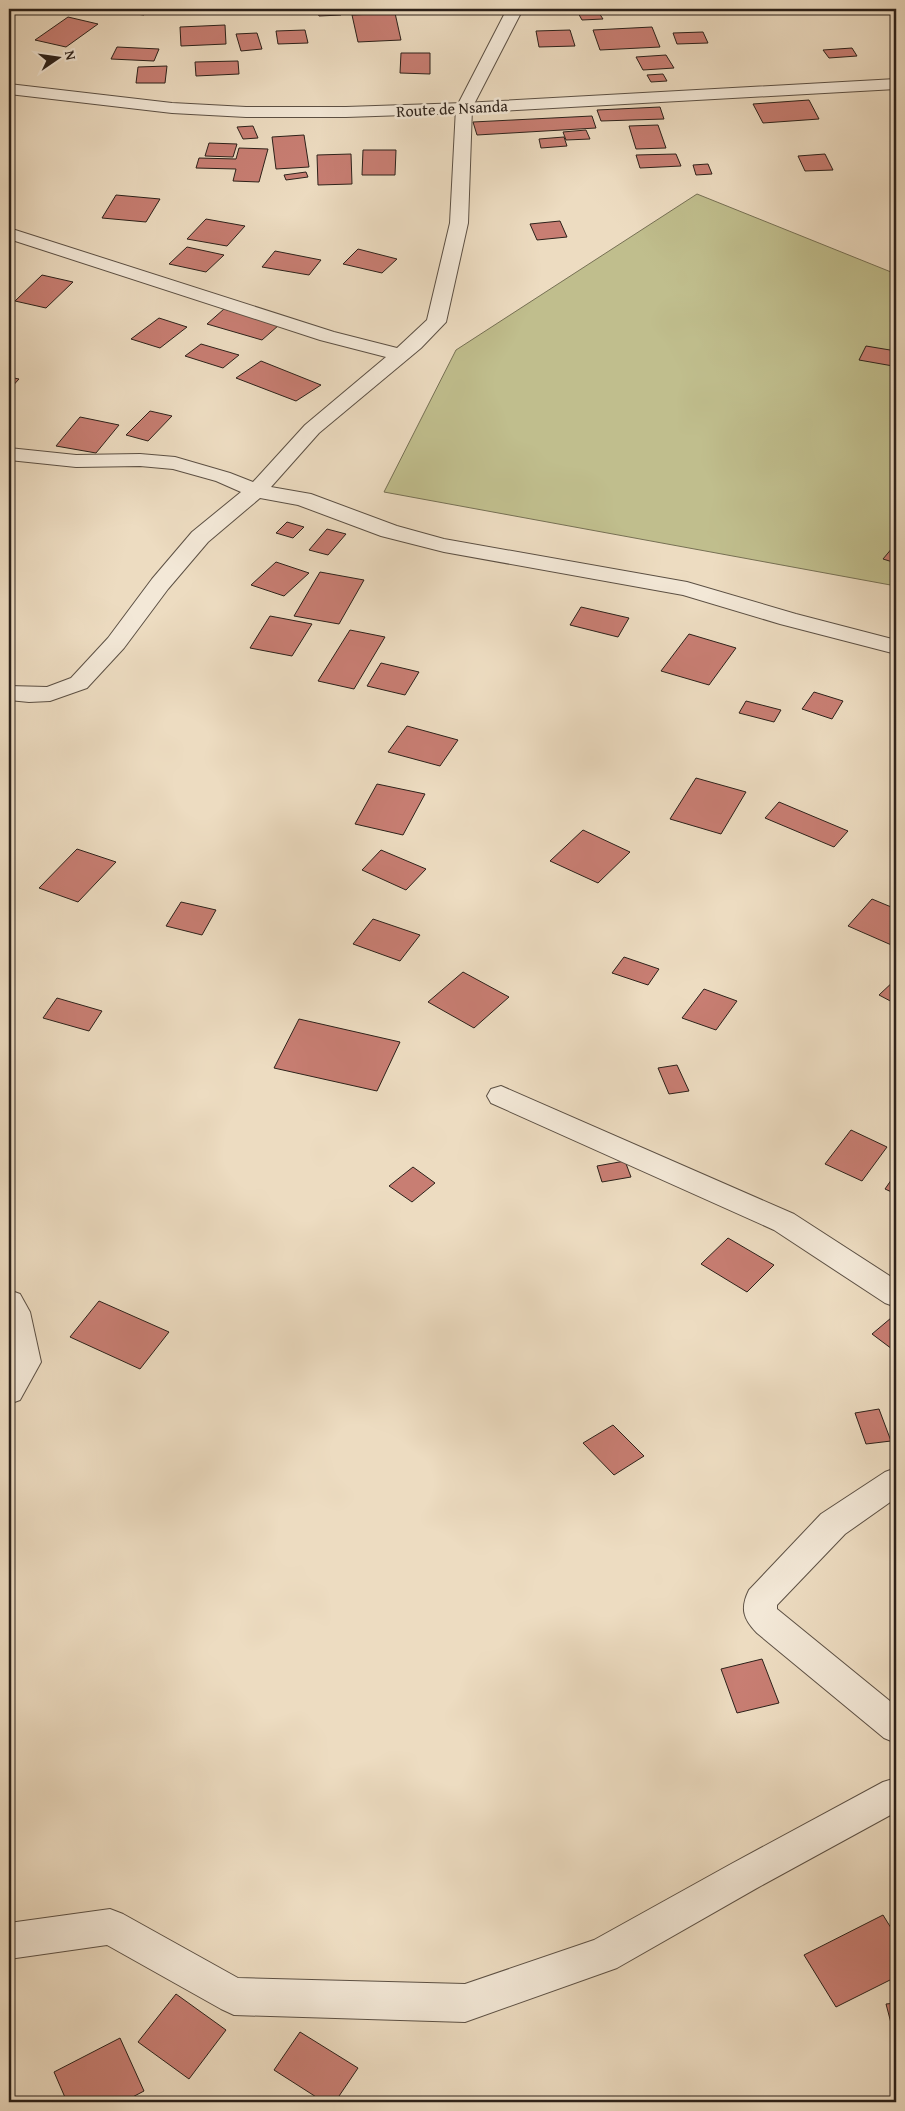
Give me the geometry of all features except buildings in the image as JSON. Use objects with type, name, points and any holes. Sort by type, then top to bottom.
[{"type":"street","points":[[9,693],[29,695],[50,694],[79,683],[116,643],[160,584],[200,537],[256,491],[312,429],[436,322],[458,223],[464,108],[515,9]]},
{"type":"street","name":"Route de Nsanda","points":[[9,89],[172,108],[246,112],[346,112],[464,108],[896,84]]},
{"type":"street","points":[[9,233],[327,336],[400,354]]},
{"type":"street","points":[[9,454],[76,461],[140,460],[175,462],[223,477],[256,491],[303,499],[389,531],[444,545],[687,589],[788,619],[896,647]]},
{"type":"street","points":[[501,1096],[784,1222],[896,1295]]},
{"type":"street","points":[[9,1302],[15,1312],[26,1362],[9,1391]]},
{"type":"street","points":[[896,1481],[833,1524],[761,1600],[760,1614],[896,1727]]},
{"type":"street","points":[[9,1941],[110,1927],[234,1996],[465,2003],[604,1955],[744,1876],[896,1794]]},
{"type":"shaded area","points":[[697,194],[896,274],[896,586],[384,492],[456,350]]}]
